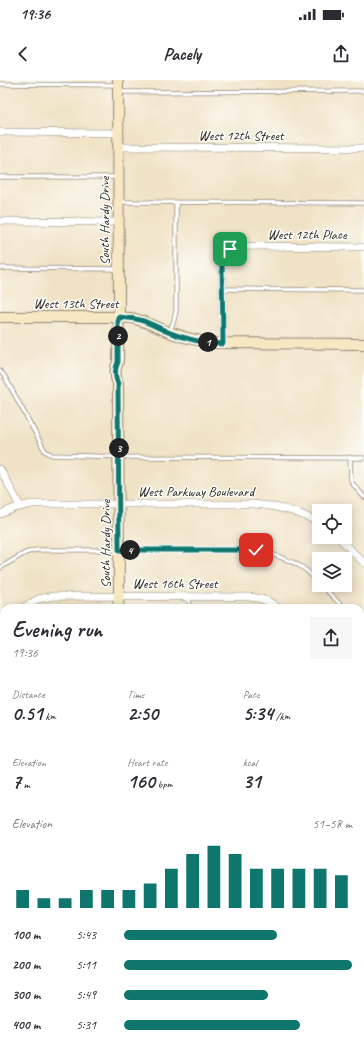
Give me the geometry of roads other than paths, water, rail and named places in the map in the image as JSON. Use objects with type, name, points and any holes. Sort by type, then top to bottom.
[{"type":"street","name":"South Hardy Drive","points":[[118,86],[118,362],[115,367],[115,378],[118,384],[118,604]]},
{"type":"street","points":[[0,132],[118,132]]},
{"type":"street","name":"West 12th Street","points":[[118,147],[364,148]]},
{"type":"street","points":[[0,221],[118,222]]},
{"type":"street","name":"West 12th Place","points":[[223,289],[222,262],[224,254],[226,251],[237,246],[364,247]]},
{"type":"street","points":[[223,289],[223,344]]},
{"type":"street","name":"West 13th Street","points":[[0,317],[118,317],[139,320],[169,332],[201,342],[223,344],[364,344]]},
{"type":"street","points":[[0,469],[20,506]]},
{"type":"street","name":"West Parkway Boulevard","points":[[0,514],[20,506],[32,504],[254,504],[291,510],[312,520]]},
{"type":"street","points":[[346,544],[363,559]]},
{"type":"street","name":"West 16th Street","points":[[30,604],[49,597],[119,596],[255,597],[269,601],[273,604]]},
{"type":"lane","points":[[0,84],[364,91]]},
{"type":"lane","points":[[0,177],[118,177]]},
{"type":"lane","points":[[118,202],[364,203]]},
{"type":"lane","points":[[169,332],[176,311],[176,202]]},
{"type":"lane","points":[[0,268],[118,269]]},
{"type":"lane","points":[[223,289],[364,290]]},
{"type":"lane","points":[[0,372],[5,377],[45,451],[57,456],[364,458]]},
{"type":"lane","points":[[350,458],[350,480],[364,497]]},
{"type":"lane","points":[[0,568],[25,553],[36,550],[261,550],[301,566],[312,576]]},
{"type":"lane","points":[[328,592],[340,604]]},
{"type":"lane","points":[[189,596],[190,604]]}]
